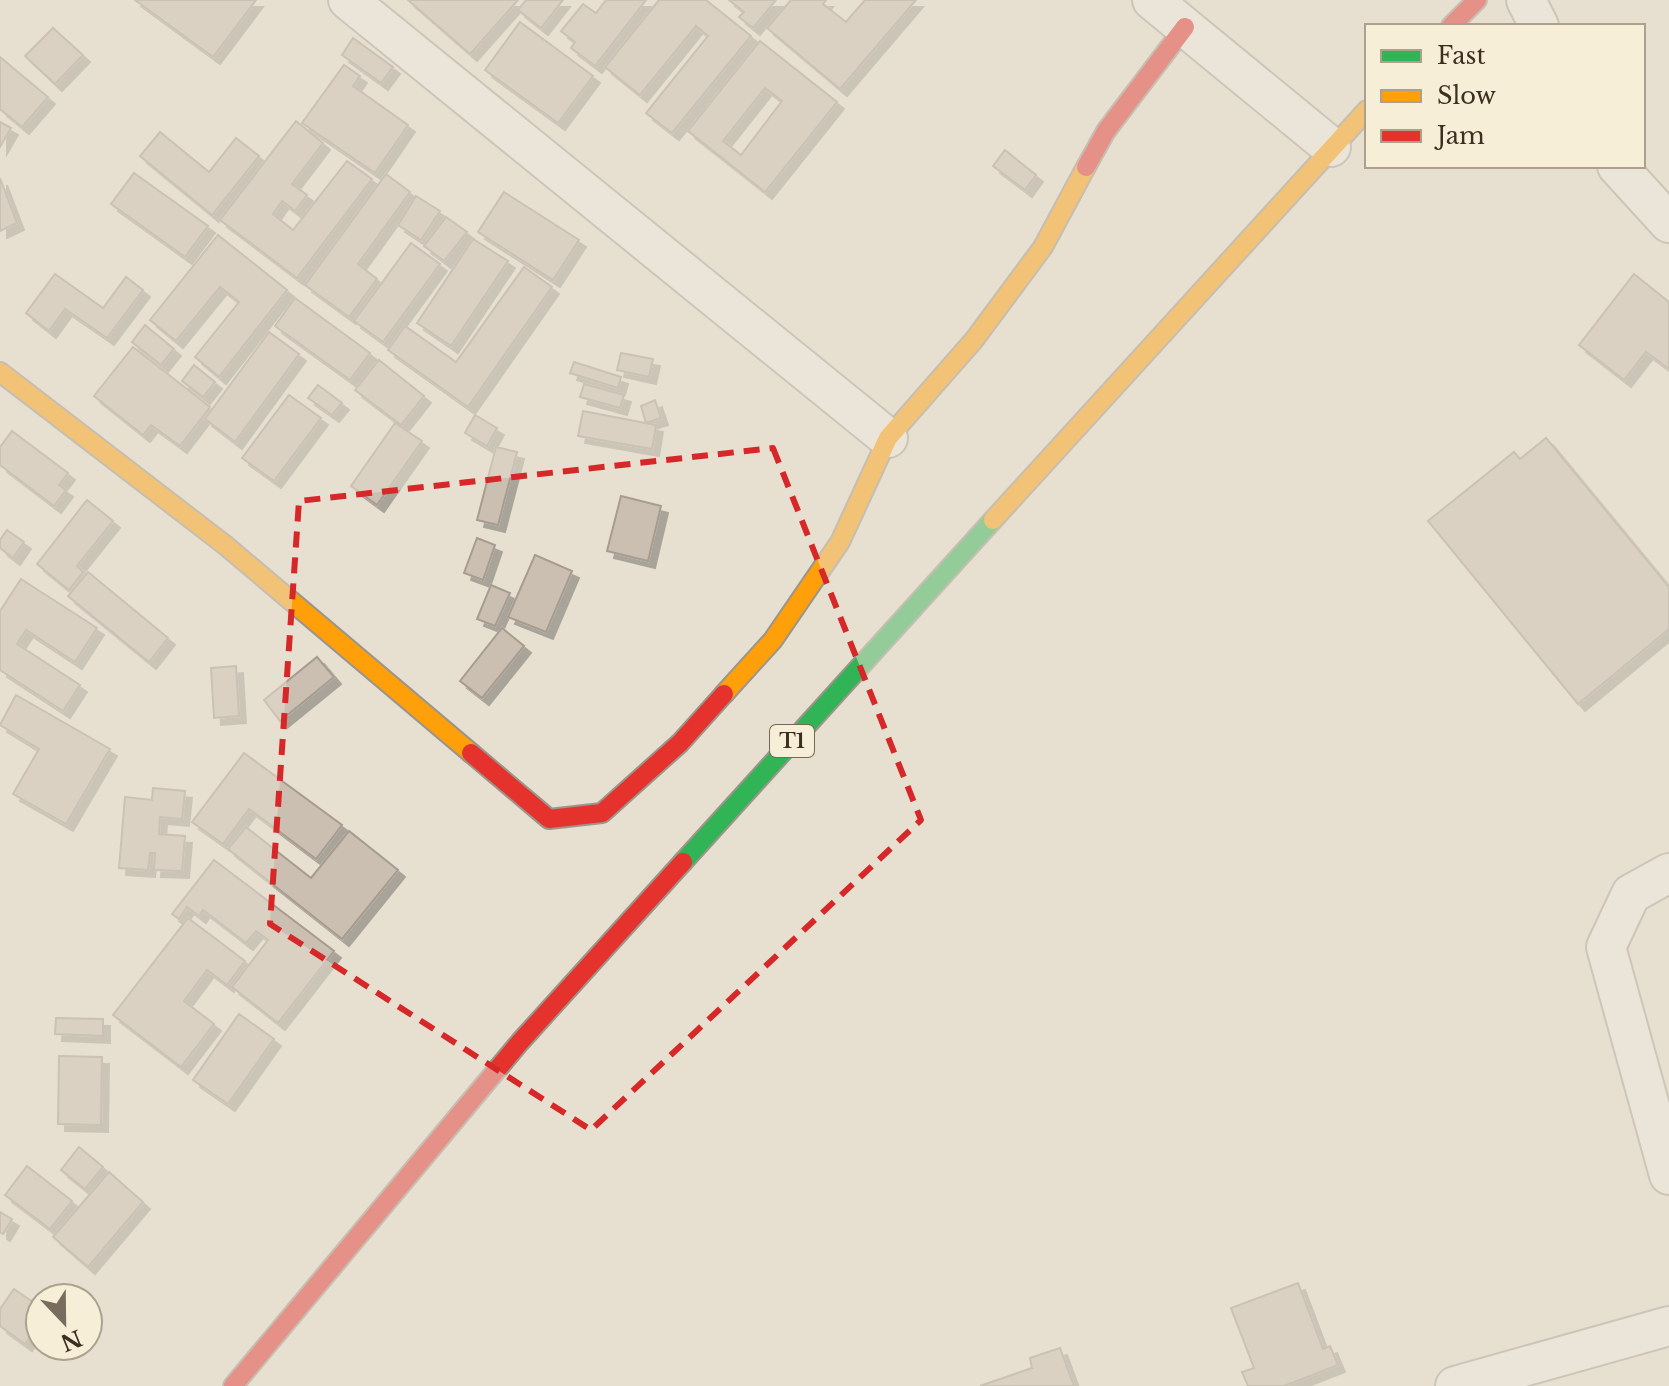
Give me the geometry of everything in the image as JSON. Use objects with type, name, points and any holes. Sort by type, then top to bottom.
[{"type":"main road","points":[[1453,24],[1477,0]]},
{"type":"main road","points":[[0,372],[225,545],[549,819],[602,813],[680,743],[773,640],[840,542],[888,438],[974,340],[1043,247],[1106,131],[1185,27]]},
{"type":"main road","name":"T1","points":[[233,1386],[520,1042],[1365,112]]},
{"type":"street","points":[[348,0],[888,438]]},
{"type":"street","points":[[1152,0],[1331,147]]},
{"type":"street","points":[[1526,0],[1538,24]]},
{"type":"street","points":[[1619,168],[1669,223]]},
{"type":"street","points":[[1669,873],[1631,894],[1606,947],[1669,1175]]},
{"type":"street","points":[[1455,1386],[1669,1326]]},
{"type":"highlighted area","points":[[773,448],[921,820],[591,1130],[270,924],[299,501]]},
{"type":"building","points":[[135,0],[256,0],[213,57]]},
{"type":"building","points":[[408,0],[518,0],[470,54]]},
{"type":"building","points":[[526,0],[563,0],[541,28],[518,10]]},
{"type":"building","points":[[606,0],[646,0],[595,66],[571,48],[575,42],[561,31],[583,4],[596,13]]},
{"type":"building","points":[[659,0],[706,0],[751,36],[672,133],[646,113],[708,36],[696,26],[640,95],[605,67]]},
{"type":"building","points":[[729,0],[776,0],[753,28],[739,17],[744,12]]},
{"type":"building","points":[[791,0],[826,0],[823,4],[846,22],[865,0],[916,0],[840,89],[767,28]]},
{"type":"building","points":[[520,22],[593,76],[558,123],[485,70]]},
{"type":"building","points":[[53,28],[83,55],[55,84],[25,56]]},
{"type":"building","points":[[353,38],[393,67],[381,83],[342,55]]},
{"type":"building","points":[[760,41],[837,102],[765,192],[688,131]],"holes":[[[765,88],[782,101],[741,155],[723,141]]]},
{"type":"building","points":[[0,57],[48,97],[22,127],[0,109]]},
{"type":"building","points":[[344,65],[360,76],[353,86],[408,125],[375,173],[302,123]]},
{"type":"building","points":[[296,121],[323,143],[292,184],[307,195],[295,211],[282,201],[273,214],[293,230],[347,161],[372,179],[297,278],[220,220]]},
{"type":"building","points":[[0,122],[11,128],[0,147]]},
{"type":"building","points":[[160,132],[209,172],[236,138],[259,156],[212,215],[140,156]]},
{"type":"building","points":[[1005,150],[1036,175],[1025,190],[993,166]]},
{"type":"building","points":[[134,173],[208,226],[185,257],[111,204]]},
{"type":"building","points":[[386,174],[410,192],[358,264],[377,279],[349,317],[305,285]]},
{"type":"building","points":[[0,178],[17,223],[0,231]]},
{"type":"building","points":[[504,192],[579,240],[553,280],[478,232]]},
{"type":"building","points":[[416,196],[440,211],[421,240],[398,225]]},
{"type":"building","points":[[446,217],[467,232],[444,261],[424,246]]},
{"type":"building","points":[[218,235],[287,290],[219,377],[195,357],[239,302],[220,287],[176,341],[150,320]]},
{"type":"building","points":[[473,239],[508,261],[451,346],[417,323]]},
{"type":"building","points":[[411,243],[440,264],[383,342],[354,321]]},
{"type":"building","points":[[524,267],[552,287],[468,407],[388,350],[405,326],[456,362]]},
{"type":"building","points":[[55,274],[103,308],[126,277],[143,290],[107,338],[65,309],[49,331],[26,313]]},
{"type":"building","points":[[1634,274],[1669,302],[1669,369],[1646,352],[1624,380],[1579,345]]},
{"type":"building","points":[[295,298],[370,353],[350,380],[275,326]]},
{"type":"building","points":[[145,325],[174,349],[161,365],[132,342]]},
{"type":"building","points":[[269,332],[299,354],[235,442],[205,419]]},
{"type":"building","points":[[133,347],[210,407],[180,446],[151,425],[143,435],[94,396]]},
{"type":"building","points":[[621,353],[653,359],[649,377],[617,370]]},
{"type":"building","points":[[379,360],[424,396],[401,425],[355,390]]},
{"type":"building","points":[[574,362],[621,377],[618,388],[570,373]]},
{"type":"building","points":[[194,365],[215,382],[203,397],[182,381]]},
{"type":"building","points":[[584,384],[624,395],[620,408],[580,397]]},
{"type":"building","points":[[318,385],[342,403],[332,415],[308,398]]},
{"type":"building","points":[[289,395],[321,418],[274,481],[242,458]]},
{"type":"building","points":[[655,400],[661,418],[646,423],[641,406]]},
{"type":"building","points":[[583,411],[656,425],[652,449],[578,436]]},
{"type":"building","points":[[475,415],[497,428],[487,446],[465,433]]},
{"type":"building","points":[[395,423],[422,441],[377,505],[351,486]]},
{"type":"building","points":[[12,431],[68,473],[59,485],[66,490],[54,506],[0,465],[0,447]]},
{"type":"building","points":[[1546,438],[1669,587],[1669,629],[1578,704],[1428,521],[1514,452],[1520,459]]},
{"type":"building","points":[[496,447],[517,452],[498,525],[477,520]]},
{"type":"building","points":[[621,496],[661,506],[648,561],[607,551]]},
{"type":"building","points":[[87,500],[113,521],[77,566],[83,572],[69,590],[37,564]]},
{"type":"building","points":[[7,530],[24,542],[13,558],[0,548],[0,540]]},
{"type":"building","points":[[477,538],[495,545],[483,580],[464,573]]},
{"type":"building","points":[[535,555],[572,571],[546,632],[508,617]]},
{"type":"building","points":[[88,572],[168,638],[149,662],[68,596]]},
{"type":"building","points":[[21,579],[97,628],[75,662],[26,630],[17,644],[80,685],[63,711],[0,670],[0,611]]},
{"type":"building","points":[[491,585],[510,593],[495,626],[477,619]]},
{"type":"building","points":[[502,628],[524,646],[482,698],[460,681]]},
{"type":"building","points":[[317,657],[334,677],[280,721],[264,700]]},
{"type":"building","points":[[236,666],[239,716],[214,718],[211,668]]},
{"type":"building","points":[[16,695],[110,749],[66,824],[13,794],[39,749],[0,725]]},
{"type":"building","points":[[244,753],[342,825],[316,859],[249,809],[223,844],[192,822]]},
{"type":"building","points":[[153,788],[185,791],[182,819],[160,817],[159,834],[185,836],[182,871],[154,870],[155,853],[150,853],[148,870],[119,868],[125,797],[152,800]]},
{"type":"building","points":[[246,827],[311,878],[349,831],[398,870],[342,939],[228,849]]},
{"type":"building","points":[[214,860],[334,951],[278,1023],[232,987],[268,940],[256,931],[246,943],[203,910],[199,916],[187,907],[179,919],[172,914]]},
{"type":"building","points":[[188,918],[245,961],[227,985],[207,970],[184,1001],[214,1024],[181,1067],[113,1015]]},
{"type":"building","points":[[239,1014],[274,1039],[228,1104],[193,1080]]},
{"type":"building","points":[[56,1018],[103,1019],[103,1036],[55,1034]]},
{"type":"building","points":[[59,1056],[102,1057],[101,1125],[58,1124]]},
{"type":"building","points":[[79,1147],[103,1167],[85,1189],[61,1170]]},
{"type":"building","points":[[27,1166],[72,1201],[50,1229],[5,1195]]},
{"type":"building","points":[[109,1172],[143,1202],[88,1267],[53,1237]]},
{"type":"building","points":[[0,1212],[12,1219],[3,1234],[0,1232]]},
{"type":"building","points":[[1298,1283],[1323,1349],[1330,1346],[1338,1365],[1284,1386],[1248,1386],[1242,1372],[1254,1368],[1231,1308]]},
{"type":"building","points":[[14,1289],[24,1296],[24,1343],[0,1326],[0,1309]]},
{"type":"building","points":[[1060,1348],[1074,1386],[980,1386],[1032,1368],[1030,1358]]},
{"type":"traffic: fast","points":[[683,862],[993,520]]},
{"type":"traffic: slow","points":[[993,520],[1365,112]]},
{"type":"traffic: slow","points":[[724,694],[773,640],[840,542],[888,438],[974,340],[1043,247],[1086,167]]},
{"type":"traffic: slow","points":[[0,372],[225,545],[471,753]]},
{"type":"traffic: jam","points":[[1453,24],[1477,0]]},
{"type":"traffic: jam","points":[[1086,167],[1106,131],[1185,27]]},
{"type":"traffic: jam","points":[[471,753],[549,819],[602,813],[680,743],[724,694]]},
{"type":"traffic: jam","points":[[233,1386],[520,1042],[683,862]]}]
